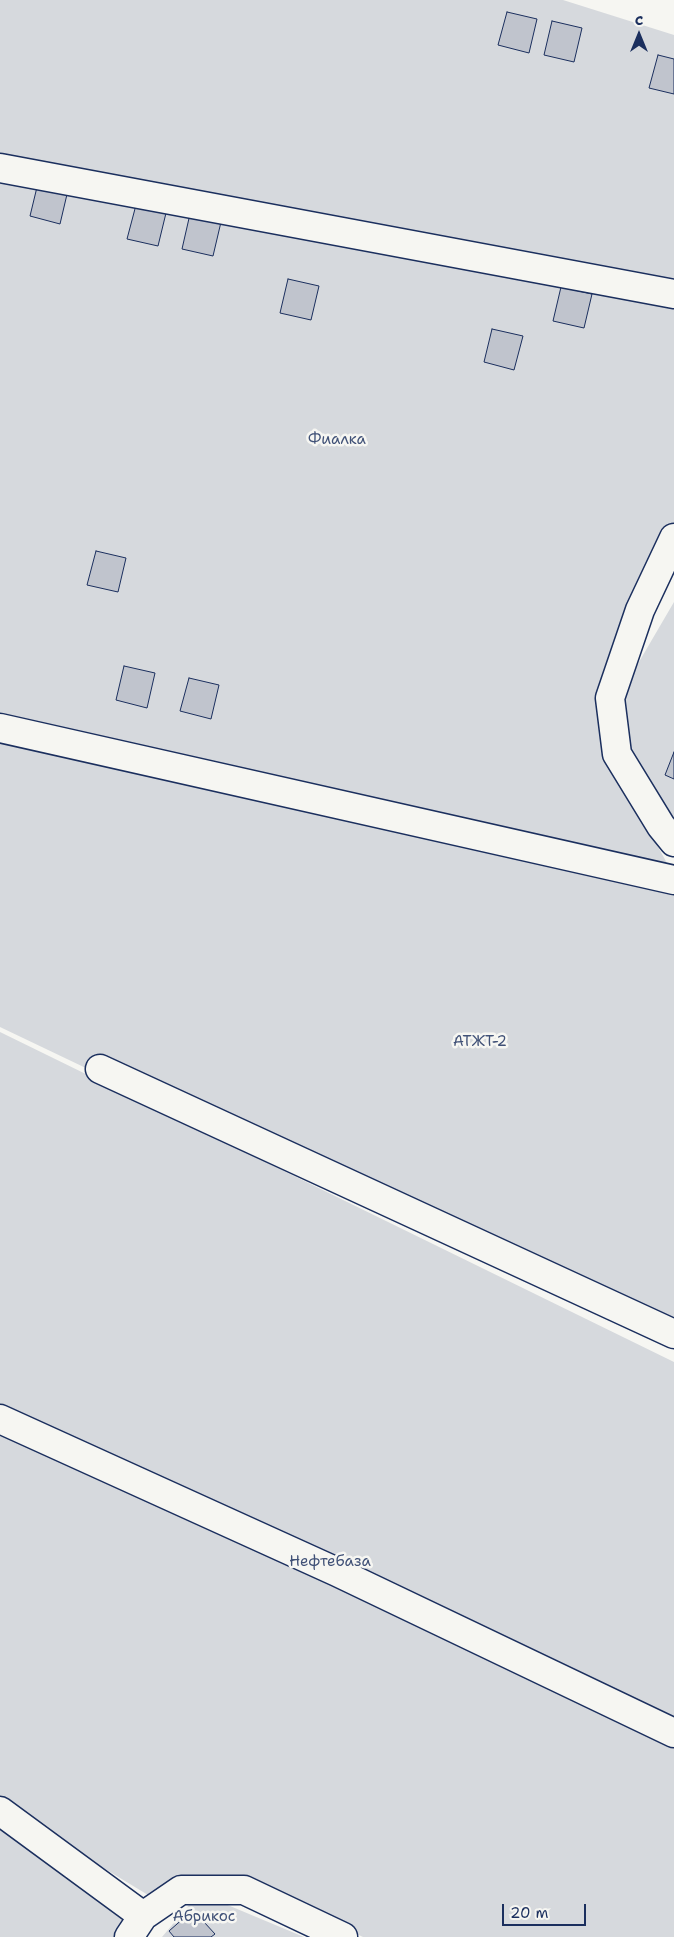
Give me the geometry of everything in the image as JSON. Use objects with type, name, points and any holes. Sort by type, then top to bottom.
[{"type":"lane","points":[[0,168],[674,294]]},
{"type":"lane","points":[[674,538],[640,610],[610,698],[616,754],[674,842]]},
{"type":"lane","points":[[0,728],[674,880]]},
{"type":"lane","points":[[100,1069],[674,1334]]},
{"type":"lane","points":[[0,1418],[337,1572],[674,1733]]},
{"type":"lane","points":[[0,1811],[136,1927],[181,1890],[244,1890],[343,1937]]},
{"type":"green space","name":"Фиалка","points":[[0,0],[563,0],[674,35],[674,552],[606,697],[615,768],[674,876],[0,717]]},
{"type":"green space","points":[[674,602],[674,830],[622,770],[615,703]]},
{"type":"green space","name":"АТЖТ-2","points":[[0,733],[674,887],[674,1349],[0,1027]]},
{"type":"green space","name":"Нефтебаза","points":[[0,1032],[674,1362],[674,1937],[363,1937],[245,1881],[177,1880],[148,1895],[0,1805]]},
{"type":"green space","points":[[0,1821],[144,1907],[119,1937],[0,1937]]},
{"type":"green space","name":"Абрикос","points":[[199,1893],[304,1937],[162,1937]]},
{"type":"building","points":[[507,12],[537,19],[529,53],[498,45]]},
{"type":"building","points":[[552,21],[582,28],[574,62],[544,55]]},
{"type":"building","points":[[658,55],[674,59],[674,94],[649,88]]},
{"type":"building","points":[[38,183],[68,190],[60,224],[30,216]]},
{"type":"building","points":[[136,205],[166,213],[158,246],[127,239]]},
{"type":"building","points":[[190,214],[221,222],[213,256],[182,249]]},
{"type":"building","points":[[288,279],[319,286],[311,320],[280,313]]},
{"type":"building","points":[[561,287],[592,294],[584,328],[553,321]]},
{"type":"building","points":[[492,329],[523,336],[514,370],[484,362]]},
{"type":"building","points":[[96,551],[126,558],[118,592],[87,585]]},
{"type":"building","points":[[124,666],[155,673],[147,708],[116,700]]},
{"type":"building","points":[[189,678],[219,685],[211,719],[180,711]]},
{"type":"building","points":[[674,752],[674,779],[665,775]]},
{"type":"building","points":[[193,1910],[215,1934],[211,1937],[174,1937],[169,1931]]}]
